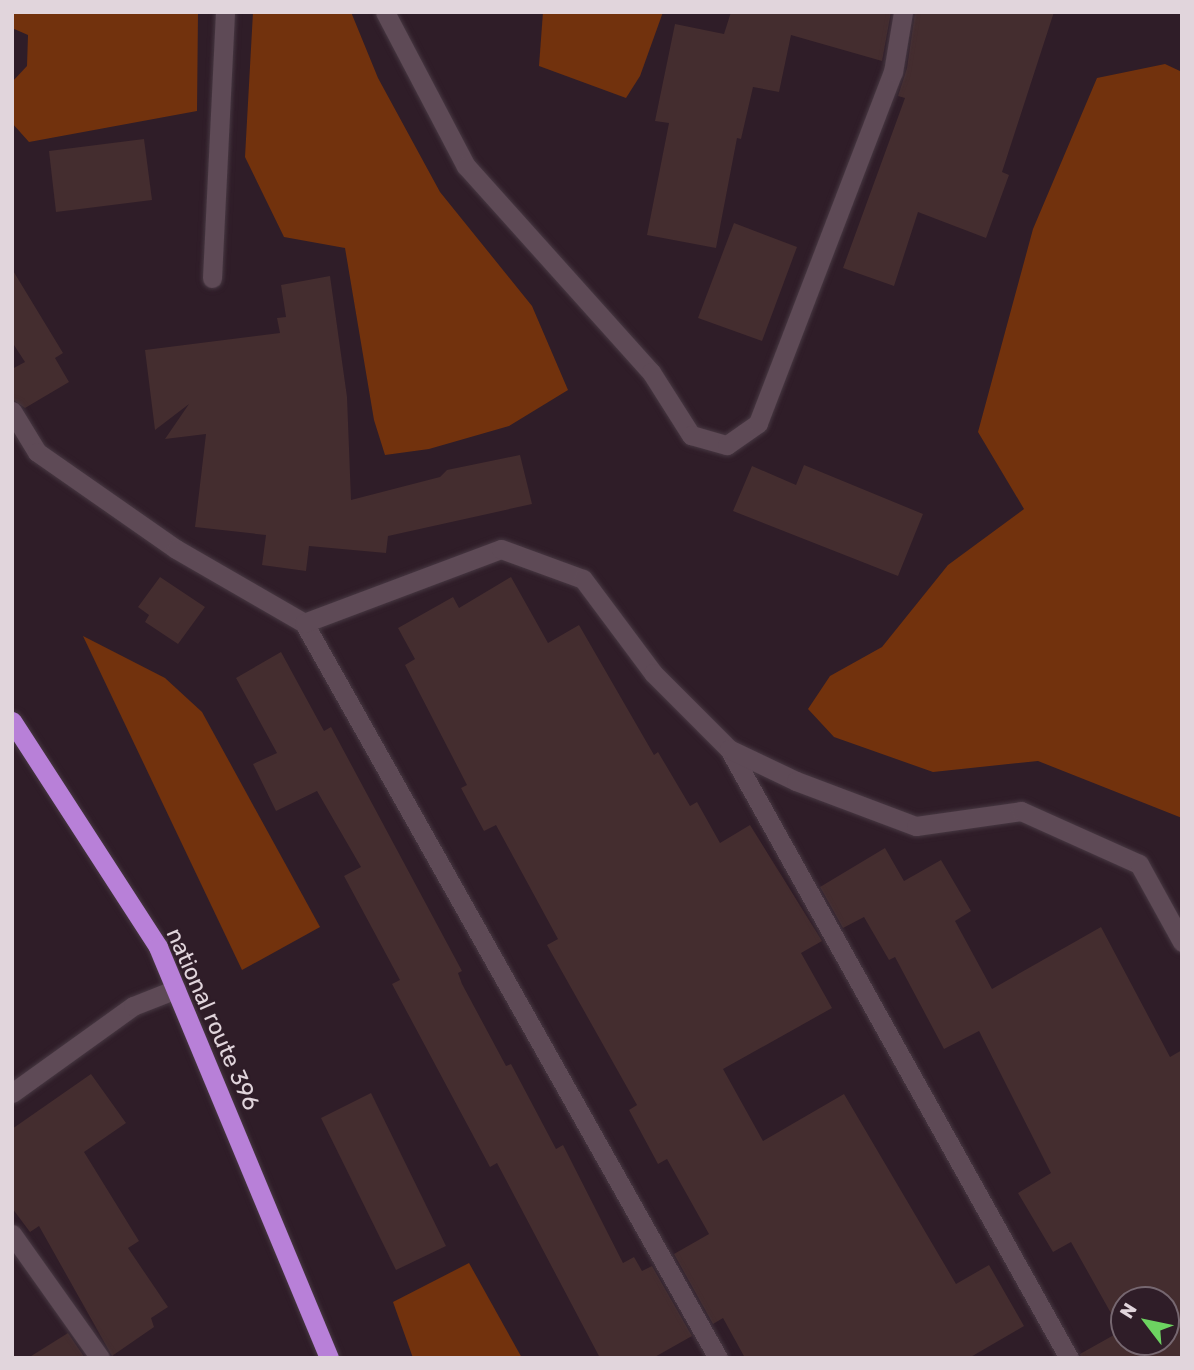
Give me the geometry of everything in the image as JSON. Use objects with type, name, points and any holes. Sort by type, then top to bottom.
[{"type":"highway","name":"national route 396","points":[[12,721],[158,947],[329,1358]]},
{"type":"street","points":[[212,278],[225,12]]},
{"type":"street","points":[[385,12],[466,166],[651,372],[691,435],[727,444],[758,424],[893,72],[903,12]]},
{"type":"street","points":[[12,411],[37,452],[176,549],[304,623],[718,1358]]},
{"type":"street","points":[[304,623],[501,549],[583,579],[653,673],[729,749],[1069,1358]]},
{"type":"street","points":[[729,749],[796,781],[916,826],[1021,811],[1139,864],[1182,942]]},
{"type":"street","points":[[12,1093],[133,1006],[176,989]]},
{"type":"street","points":[[12,1234],[100,1358]]},
{"type":"shaded area","points":[[13,12],[198,12],[197,111],[29,142],[12,123],[12,82],[27,66],[28,35],[12,28]]},
{"type":"shaded area","points":[[253,12],[351,12],[378,78],[440,192],[532,306],[568,390],[509,426],[429,449],[385,455],[374,420],[345,248],[284,237],[245,157]]},
{"type":"shaded area","points":[[543,12],[663,12],[640,76],[626,98],[539,66]]},
{"type":"shaded area","points":[[1165,64],[1182,72],[1182,818],[1038,761],[933,772],[834,737],[808,709],[830,676],[882,647],[948,565],[1024,509],[978,432],[1033,229],[1097,78]]},
{"type":"shaded area","points":[[83,636],[165,678],[202,712],[320,927],[242,970]]},
{"type":"shaded area","points":[[469,1263],[522,1358],[413,1358],[393,1302]]},
{"type":"building","points":[[731,12],[891,12],[882,61],[791,35],[779,92],[753,87],[741,139],[737,138],[716,248],[647,235],[669,123],[655,121],[675,24],[724,34]]},
{"type":"building","points":[[915,12],[1054,12],[1002,172],[1009,175],[986,238],[918,212],[894,286],[843,268],[905,98],[898,96],[907,68]]},
{"type":"building","points":[[144,139],[152,200],[56,212],[49,151]]},
{"type":"building","points":[[734,223],[797,247],[762,341],[698,318]]},
{"type":"building","points":[[12,269],[63,353],[55,358],[69,382],[25,408],[12,399],[12,369],[25,362],[12,342]]},
{"type":"building","points":[[330,276],[347,397],[351,500],[440,477],[447,470],[520,455],[532,504],[388,536],[386,553],[309,546],[306,571],[262,565],[266,535],[195,527],[206,434],[165,439],[189,404],[155,430],[145,350],[280,333],[277,318],[286,317],[281,285]]},
{"type":"building","points":[[804,465],[923,514],[898,576],[733,511],[752,466],[796,485]]},
{"type":"building","points":[[160,577],[205,607],[178,644],[145,622],[149,615],[138,607]]},
{"type":"building","points":[[511,577],[548,643],[579,625],[654,755],[658,752],[690,806],[697,802],[720,843],[750,825],[822,941],[801,953],[832,1008],[723,1069],[763,1141],[844,1094],[956,1284],[989,1265],[1024,1326],[969,1358],[745,1358],[723,1318],[713,1324],[674,1254],[709,1234],[667,1159],[658,1164],[629,1110],[637,1105],[547,945],[558,939],[496,825],[484,831],[461,788],[467,785],[405,665],[415,659],[398,628],[453,597],[459,608]]},
{"type":"building","points":[[281,652],[324,731],[331,727],[462,971],[458,973],[462,984],[506,1066],[511,1064],[556,1149],[563,1145],[623,1263],[634,1257],[642,1271],[652,1266],[692,1336],[653,1358],[600,1358],[497,1163],[490,1167],[392,984],[400,980],[344,876],[361,867],[317,791],[276,811],[253,764],[277,753],[236,678]]},
{"type":"building","points":[[885,848],[904,881],[941,860],[971,911],[955,921],[992,989],[1101,927],[1170,1057],[1182,1050],[1182,1358],[1081,1358],[1080,1354],[1110,1337],[1110,1356],[1180,1356],[1180,1286],[1110,1286],[1110,1311],[1071,1242],[1053,1252],[1018,1193],[1051,1173],[979,1031],[944,1049],[895,957],[889,960],[864,917],[843,928],[820,887]]},
{"type":"building","points":[[91,1074],[126,1123],[84,1152],[139,1241],[128,1248],[168,1307],[151,1318],[154,1327],[112,1356],[39,1226],[30,1232],[12,1208],[12,1129]]},
{"type":"building","points":[[371,1093],[446,1246],[396,1270],[321,1118]]},
{"type":"building","points":[[68,1333],[85,1358],[28,1358]]}]
